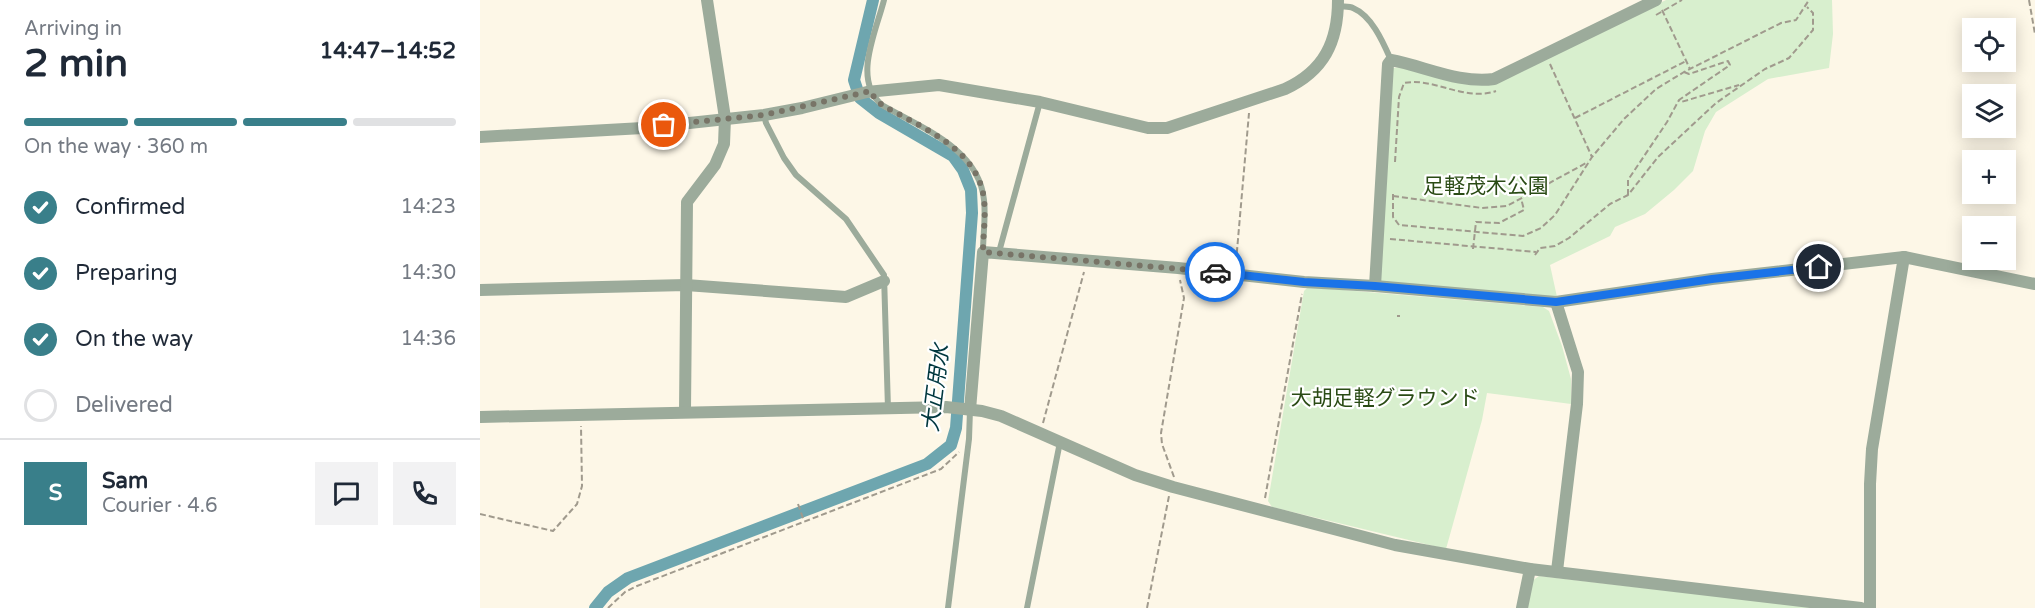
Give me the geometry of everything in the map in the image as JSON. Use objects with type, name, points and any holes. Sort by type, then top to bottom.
[{"type":"street","points":[[685,411],[687,202],[715,165],[724,144],[725,118],[707,0]]},
{"type":"street","points":[[480,137],[643,128],[764,115],[869,91],[939,85],[1040,102],[1158,129],[1182,124],[1296,84],[1316,69],[1327,55],[1338,3]]},
{"type":"street","points":[[1375,286],[1383,128],[1388,64],[1391,60],[1417,64],[1446,75],[1484,80],[1494,78],[1659,5]]},
{"type":"street","points":[[968,409],[983,252],[1178,268],[1304,282],[1345,289],[1375,286],[1556,302],[1712,279],[1904,257],[2035,284]]},
{"type":"street","points":[[1870,608],[1872,449],[1904,257]]},
{"type":"street","points":[[480,290],[686,285],[846,297],[884,280]]},
{"type":"street","points":[[1556,302],[1578,372],[1577,404],[1557,572]]},
{"type":"street","points":[[480,417],[685,411],[888,410],[946,407],[968,409],[991,413],[1136,475],[1173,487],[1395,545],[1530,569],[1861,608]]},
{"type":"street","points":[[1522,608],[1530,569]]},
{"type":"lane","points":[[884,0],[867,66],[869,91],[882,105],[954,148],[974,169],[984,199],[983,252]]},
{"type":"lane","points":[[1338,3],[1353,7],[1367,20],[1376,30],[1391,60]]},
{"type":"lane","points":[[999,252],[1040,102]]},
{"type":"lane","points":[[764,115],[784,158],[805,185],[846,219],[884,275],[888,410]]},
{"type":"lane","points":[[948,608],[969,439],[968,409]]},
{"type":"lane","points":[[1027,608],[1060,442]]},
{"type":"path","points":[[1659,5],[1682,0]]},
{"type":"path","points":[[1589,162],[1507,206],[1482,208],[1393,194],[1393,218],[1399,225],[1523,236],[1540,228],[1555,215],[1589,162],[1592,157],[1624,119],[1656,89],[1684,72],[1781,23],[1797,20],[1809,0]]},
{"type":"path","points":[[2030,0],[2035,34]]},
{"type":"path","points":[[1656,15],[1659,5]]},
{"type":"path","points":[[1659,5],[1690,69]]},
{"type":"path","points":[[1390,242],[1390,238],[1536,254],[1540,248],[1555,246],[1569,238],[1610,204],[1628,195],[1658,157],[1716,103],[1765,69],[1789,58],[1813,30],[1813,13],[1806,6]]},
{"type":"path","points":[[1628,195],[1628,180],[1667,122],[1678,99],[1730,65],[1728,61],[1689,74],[1684,72]]},
{"type":"path","points":[[1555,62],[1550,64],[1592,157]]},
{"type":"path","points":[[1575,118],[1686,62]]},
{"type":"path","points":[[1395,168],[1399,97],[1404,83],[1415,81],[1455,92],[1476,94],[1503,88]]},
{"type":"path","points":[[1678,99],[1681,102],[1744,84]]},
{"type":"path","points":[[1235,274],[1249,101]]},
{"type":"path","points":[[1473,248],[1476,222],[1499,224],[1524,210],[1521,198]]},
{"type":"path","points":[[1040,433],[1087,260]]},
{"type":"path","points":[[1147,608],[1165,509],[1175,480],[1162,444],[1161,434],[1184,298],[1178,268]]},
{"type":"path","points":[[1263,510],[1304,282]]},
{"type":"path","points":[[480,514],[553,531],[577,504],[582,486],[581,414]]},
{"type":"path","points":[[609,608],[625,592],[637,586],[941,469],[954,458],[969,439]]},
{"type":"path","points":[[798,504],[804,521]]},
{"type":"green space","name":"足軽茂木公園","points":[[1666,0],[1832,0],[1833,34],[1829,68],[1768,79],[1716,112],[1705,131],[1693,171],[1674,190],[1645,214],[1615,227],[1610,236],[1550,265],[1557,297],[1378,282],[1393,68],[1399,67],[1496,83]]},
{"type":"green space","name":"大胡足軽グラウンド","points":[[1308,287],[1543,307],[1549,311],[1571,379],[1571,404],[1487,393],[1482,420],[1446,549],[1272,507],[1268,501],[1304,291]]},
{"type":"green space","points":[[1539,576],[1820,608],[1527,608],[1532,581]]},
{"type":"waterway","name":"大正用水","points":[[595,608],[608,592],[628,578],[927,464],[951,445],[956,428],[972,213],[971,190],[963,170],[953,156],[879,113],[860,98],[854,80],[873,0]]},
{"type":"way so far","points":[[664,125],[764,115],[871,91],[882,105],[954,148],[974,169],[984,199],[983,252],[1215,272]]},
{"type":"route","points":[[1215,272],[1304,282],[1556,302],[1712,279],[1819,267]]}]
